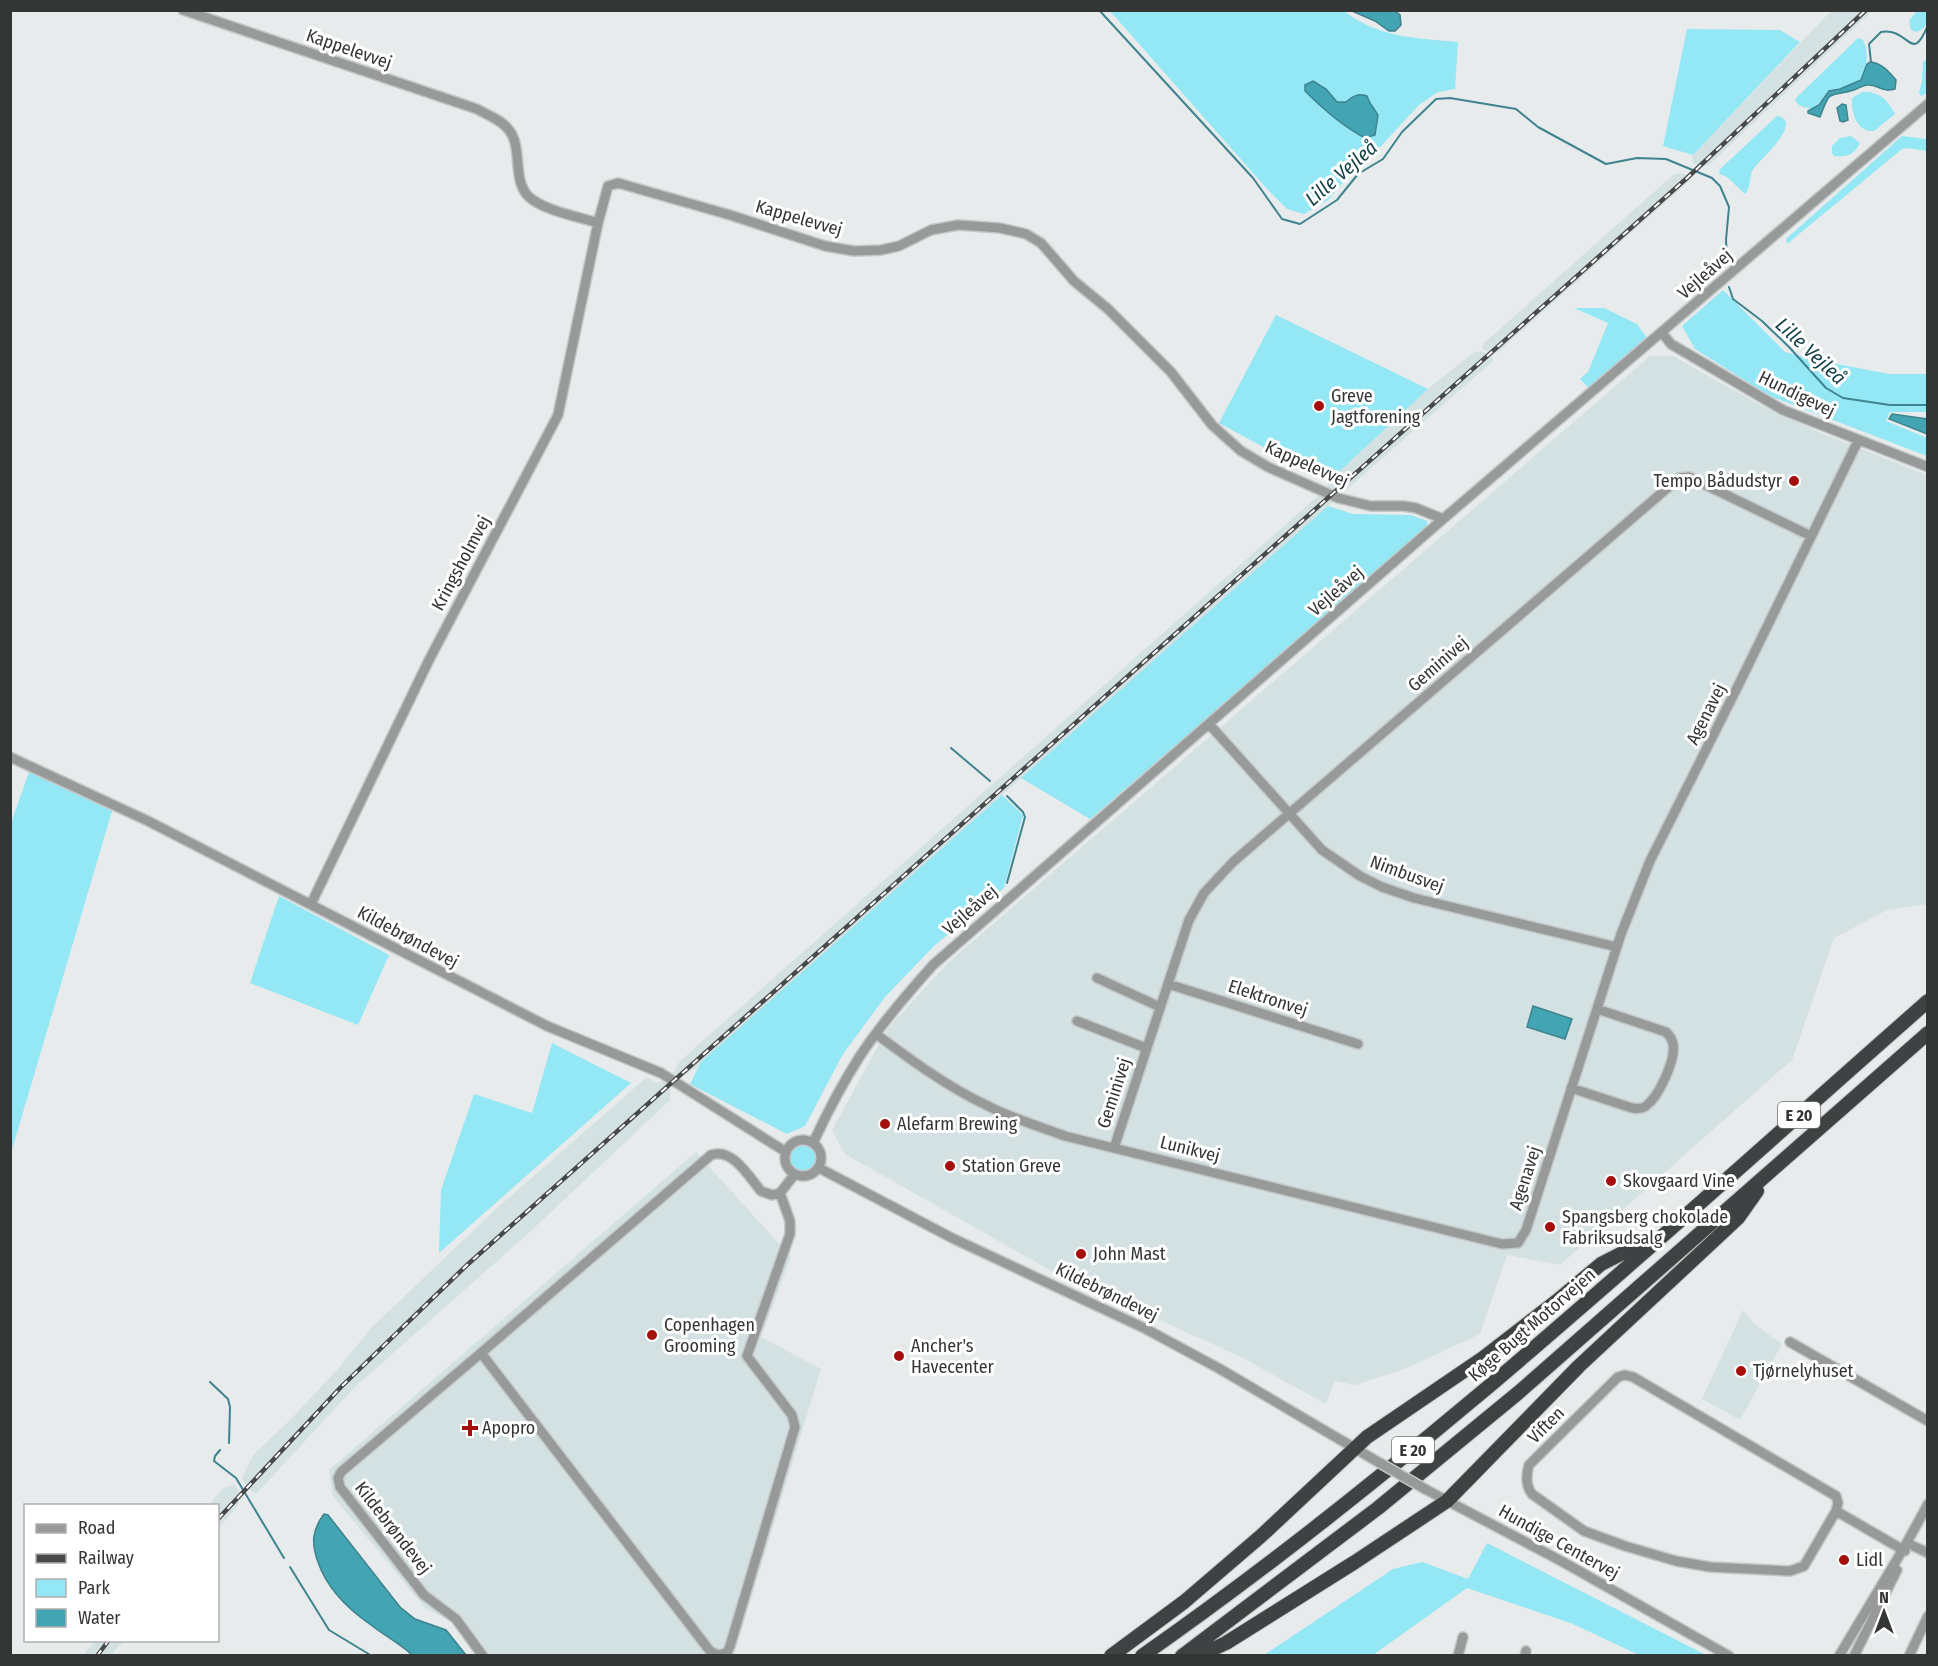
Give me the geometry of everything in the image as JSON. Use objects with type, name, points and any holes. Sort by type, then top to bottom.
[{"type":"highway","name":"Køge Bugt Motorvejen","points":[[1142,1656],[1307,1533],[1419,1445],[1527,1354],[1928,1001]]},
{"type":"highway","name":"E 20","points":[[1182,1656],[1323,1551],[1433,1464],[1527,1385],[1928,1034]]},
{"type":"highway","points":[[1198,1656],[1226,1643],[1447,1501],[1579,1366],[1738,1218],[1770,1173]]},
{"type":"highway","points":[[1112,1656],[1184,1602],[1261,1536],[1353,1448],[1482,1358],[1601,1264],[1671,1228]]},
{"type":"street","name":"Kappelevvej","points":[[183,10],[477,110],[509,129],[513,138],[521,184],[527,195],[537,203],[598,223],[608,186],[618,183],[730,215],[825,246],[854,250],[890,248],[931,230],[958,225],[1000,228],[1026,234],[1041,243],[1074,281],[1108,309],[1171,372],[1212,425],[1241,451],[1268,467],[1338,498],[1371,506],[1416,508],[1443,519]]},
{"type":"street","name":"Vejleåvej","points":[[813,1143],[846,1080],[876,1034],[933,965],[1443,519],[1928,104]]},
{"type":"street","name":"Kringsholmvej","points":[[311,904],[429,660],[558,416],[598,223]]},
{"type":"street","name":"Hundigevej","points":[[1662,333],[1671,344],[1783,410],[1928,467]]},
{"type":"street","name":"Agenavej","points":[[1518,1243],[1526,1230],[1617,947],[1650,861],[1858,441]]},
{"type":"street","name":"Geminivej","points":[[1114,1148],[1189,920],[1204,893],[1233,862],[1679,478],[1689,477],[1812,536]]},
{"type":"street","name":"Nimbusvej","points":[[1209,724],[1322,850],[1360,876],[1382,887],[1414,898],[1617,947]]},
{"type":"street","name":"Kildebrøndevej","points":[[10,757],[148,821],[547,1026],[661,1073],[786,1152]]},
{"type":"street","points":[[1097,978],[1160,1007]]},
{"type":"street","name":"Elektronvej","points":[[1168,984],[1358,1044]]},
{"type":"street","points":[[1571,1088],[1632,1108],[1640,1108],[1647,1106],[1660,1088],[1667,1071],[1673,1044],[1666,1032],[1597,1009]]},
{"type":"street","name":"Geminivej","points":[[1077,1021],[1146,1048]]},
{"type":"street","name":"Lunikvej","points":[[876,1034],[937,1078],[986,1105],[1065,1136],[1502,1244],[1518,1243]]},
{"type":"street","points":[[807,1140],[813,1143],[821,1154],[819,1168],[811,1175],[795,1174],[787,1167],[786,1152],[794,1142],[807,1140]]},
{"type":"street","name":"Kildebrøndevej","points":[[483,1656],[456,1618],[424,1595],[340,1487],[338,1478],[341,1472],[711,1155],[720,1152],[729,1156],[761,1191],[772,1195],[780,1193]]},
{"type":"street","name":"Kildebrøndevej","points":[[819,1168],[952,1238],[1144,1328],[1220,1369],[1373,1459]]},
{"type":"street","points":[[481,1353],[710,1651],[718,1655],[727,1653],[795,1427],[792,1415],[747,1356],[790,1234],[790,1221],[780,1193],[795,1174]]},
{"type":"street","points":[[1790,1342],[1928,1421]]},
{"type":"street","name":"Viften","points":[[1625,1375],[1633,1377],[1829,1491],[1836,1496],[1838,1503],[1836,1511],[1804,1566],[1798,1569],[1790,1571],[1696,1565],[1625,1546],[1584,1531],[1532,1494],[1528,1488],[1527,1471],[1529,1465],[1618,1377],[1625,1375]]},
{"type":"street","name":"Hundige Centervej","points":[[1373,1459],[1563,1562],[1728,1656]]},
{"type":"street","points":[[1854,1656],[1928,1504]]},
{"type":"street","points":[[1836,1511],[1905,1548],[1928,1553]]},
{"type":"street","points":[[1839,1656],[1905,1548]]},
{"type":"street","points":[[1909,1656],[1928,1616]]},
{"type":"street","points":[[1458,1656],[1464,1637]]},
{"type":"shaded area","points":[[1831,11],[1872,11],[1709,165],[1701,167],[1692,163],[1693,155]]},
{"type":"shaded area","points":[[1682,173],[1689,177],[1689,181],[1497,353],[1493,354],[1483,349],[1483,344],[1674,174]]},
{"type":"shaded area","points":[[1481,351],[1492,356],[1493,361],[1344,492],[1336,494],[1327,490],[1328,482],[1428,389],[1474,352]]},
{"type":"shaded area","points":[[1650,356],[1673,356],[1764,407],[1814,430],[1927,475],[1927,904],[1887,910],[1834,938],[1792,1060],[1560,1265],[1507,1255],[1480,1334],[1407,1368],[1355,1385],[1335,1381],[1326,1404],[1241,1357],[1048,1269],[845,1154],[832,1130],[888,1028],[949,962]]},
{"type":"shaded area","points":[[1320,494],[1335,500],[698,1067],[681,1077],[673,1073],[680,1061]]},
{"type":"shaded area","points":[[647,1077],[655,1083],[662,1081],[671,1086],[670,1100],[531,1231],[355,1387],[256,1494],[248,1488],[242,1478],[253,1455],[337,1370],[371,1328],[496,1209]]},
{"type":"shaded area","points":[[696,1152],[791,1257],[761,1337],[821,1369],[734,1655],[477,1655],[452,1622],[425,1608],[333,1496],[329,1470]]},
{"type":"shaded area","name":"Tjørnelyhuset","points":[[1743,1310],[1754,1324],[1782,1344],[1740,1420],[1702,1399]]},
{"type":"shaded area","points":[[235,1485],[241,1494],[238,1505],[219,1528],[219,1504],[210,1504],[223,1488]]},
{"type":"shaded area","points":[[94,1642],[123,1642],[111,1655],[83,1655]]},
{"type":"green space","points":[[1110,11],[1344,11],[1370,27],[1384,32],[1413,38],[1458,42],[1455,89],[1438,92],[1419,105],[1328,200],[1304,214],[1287,209],[1268,190]]},
{"type":"green space","points":[[1917,11],[1927,11],[1927,21],[1925,26],[1917,32],[1911,30],[1909,21]]},
{"type":"green space","points":[[1687,29],[1780,30],[1800,42],[1693,155],[1663,146]]},
{"type":"green space","points":[[1858,38],[1863,40],[1867,56],[1861,80],[1829,91],[1815,108],[1804,107],[1797,103],[1795,101],[1797,97]]},
{"type":"green space","points":[[1927,59],[1927,93],[1921,96],[1919,92],[1923,62]]},
{"type":"green space","points":[[1862,92],[1882,97],[1895,114],[1874,131],[1859,125],[1854,115],[1852,98]]},
{"type":"green space","points":[[1777,116],[1784,119],[1786,125],[1784,133],[1754,168],[1749,188],[1745,194],[1727,177],[1720,174],[1719,170]]},
{"type":"green space","points":[[1851,136],[1860,143],[1856,150],[1846,156],[1834,156],[1832,146],[1840,138]]},
{"type":"green space","points":[[1902,136],[1927,139],[1927,151],[1902,149],[1787,244],[1786,239]]},
{"type":"green space","points":[[1723,290],[1785,352],[1889,374],[1927,374],[1927,412],[1890,412],[1886,421],[1927,438],[1927,456],[1770,396],[1695,349],[1682,326]]},
{"type":"green space","points":[[1574,308],[1604,308],[1637,324],[1647,338],[1589,388],[1580,379],[1588,372],[1608,323]]},
{"type":"green space","name":"Greve Jagtforening","points":[[1276,315],[1428,389],[1328,482],[1219,423]]},
{"type":"green space","points":[[1328,506],[1353,514],[1411,515],[1427,521],[1427,530],[1090,819],[1021,778]]},
{"type":"green space","points":[[29,772],[112,811],[11,1153],[11,823]]},
{"type":"green space","points":[[1002,795],[1023,815],[1004,888],[935,945],[885,997],[843,1054],[805,1126],[787,1134],[690,1084],[701,1062]]},
{"type":"green space","points":[[279,896],[389,955],[358,1025],[250,983]]},
{"type":"green space","points":[[552,1043],[631,1083],[439,1253],[441,1190],[474,1094],[532,1113]]},
{"type":"green space","points":[[803,1145],[813,1149],[817,1159],[813,1169],[803,1173],[793,1169],[789,1159],[793,1149]]},
{"type":"green space","points":[[1487,1543],[1706,1655],[1639,1655],[1573,1624],[1467,1588],[1373,1655],[1264,1655],[1393,1569],[1422,1562],[1468,1579]]},
{"type":"water","points":[[1352,11],[1395,11],[1400,15],[1401,25],[1395,31],[1389,31],[1375,21]]},
{"type":"water","points":[[1870,62],[1882,66],[1891,74],[1896,80],[1895,89],[1887,90],[1865,85],[1828,98],[1820,117],[1808,113],[1819,105],[1829,91],[1861,80]]},
{"type":"water","points":[[1313,81],[1326,89],[1337,102],[1346,102],[1358,95],[1367,96],[1378,115],[1375,135],[1365,138],[1326,111],[1305,91],[1305,85]]},
{"type":"water","points":[[1842,104],[1846,105],[1848,120],[1843,122],[1840,121],[1837,108]]},
{"type":"water","points":[[1892,414],[1927,419],[1927,434],[1889,419]]},
{"type":"water","points":[[1533,1006],[1572,1019],[1565,1039],[1527,1027]]},
{"type":"water","points":[[324,1514],[328,1515],[400,1607],[415,1619],[446,1630],[466,1655],[412,1655],[346,1605],[327,1581],[316,1555],[315,1531]]},
{"type":"waterway","name":"Lille Vejleå","points":[[1099,10],[1253,178],[1282,219],[1300,224],[1337,200],[1358,174],[1383,159],[1402,132],[1436,99],[1450,98],[1516,109],[1538,127],[1606,164],[1637,158],[1666,159],[1712,178],[1720,186],[1729,207],[1727,260]]},
{"type":"waterway","points":[[1871,62],[1869,44],[1881,32],[1891,32],[1913,44],[1918,43],[1928,25]]},
{"type":"waterway","name":"Lille Vejleå","points":[[1729,287],[1733,299],[1762,321],[1826,388],[1843,398],[1890,405],[1928,405]]},
{"type":"waterway","points":[[951,748],[990,781]]},
{"type":"waterway","points":[[1007,796],[1025,817],[1007,883]]},
{"type":"waterway","points":[[210,1382],[228,1399],[230,1407],[229,1443]]},
{"type":"waterway","points":[[220,1450],[214,1461],[236,1478],[284,1558]]},
{"type":"waterway","points":[[290,1567],[329,1630],[372,1656]]},
{"type":"railway","points":[[219,1518],[341,1387],[467,1265],[1687,178],[1866,10]]},
{"type":"railway","points":[[97,1656],[108,1642]]},
{"type":"place","name":"Greve Jagtforening","points":[[1319,406]]},
{"type":"place","name":"Tempo Bådudstyr","points":[[1794,481]]},
{"type":"place","name":"Alefarm Brewing","points":[[885,1124]]},
{"type":"place","name":"Station Greve","points":[[950,1166]]},
{"type":"place","name":"Skovgaard Vine","points":[[1611,1181]]},
{"type":"place","name":"Spangsberg chokolade Fabriksudsalg","points":[[1550,1227]]},
{"type":"place","name":"John Mast","points":[[1081,1254]]},
{"type":"place","name":"Copenhagen Grooming","points":[[652,1335]]},
{"type":"place","name":"Ancher's Havecenter","points":[[899,1356]]},
{"type":"place","name":"Tjørnelyhuset","points":[[1741,1371]]},
{"type":"place","name":"Apopro","points":[[470,1428]]},
{"type":"place","name":"Lidl","points":[[1844,1560]]}]
